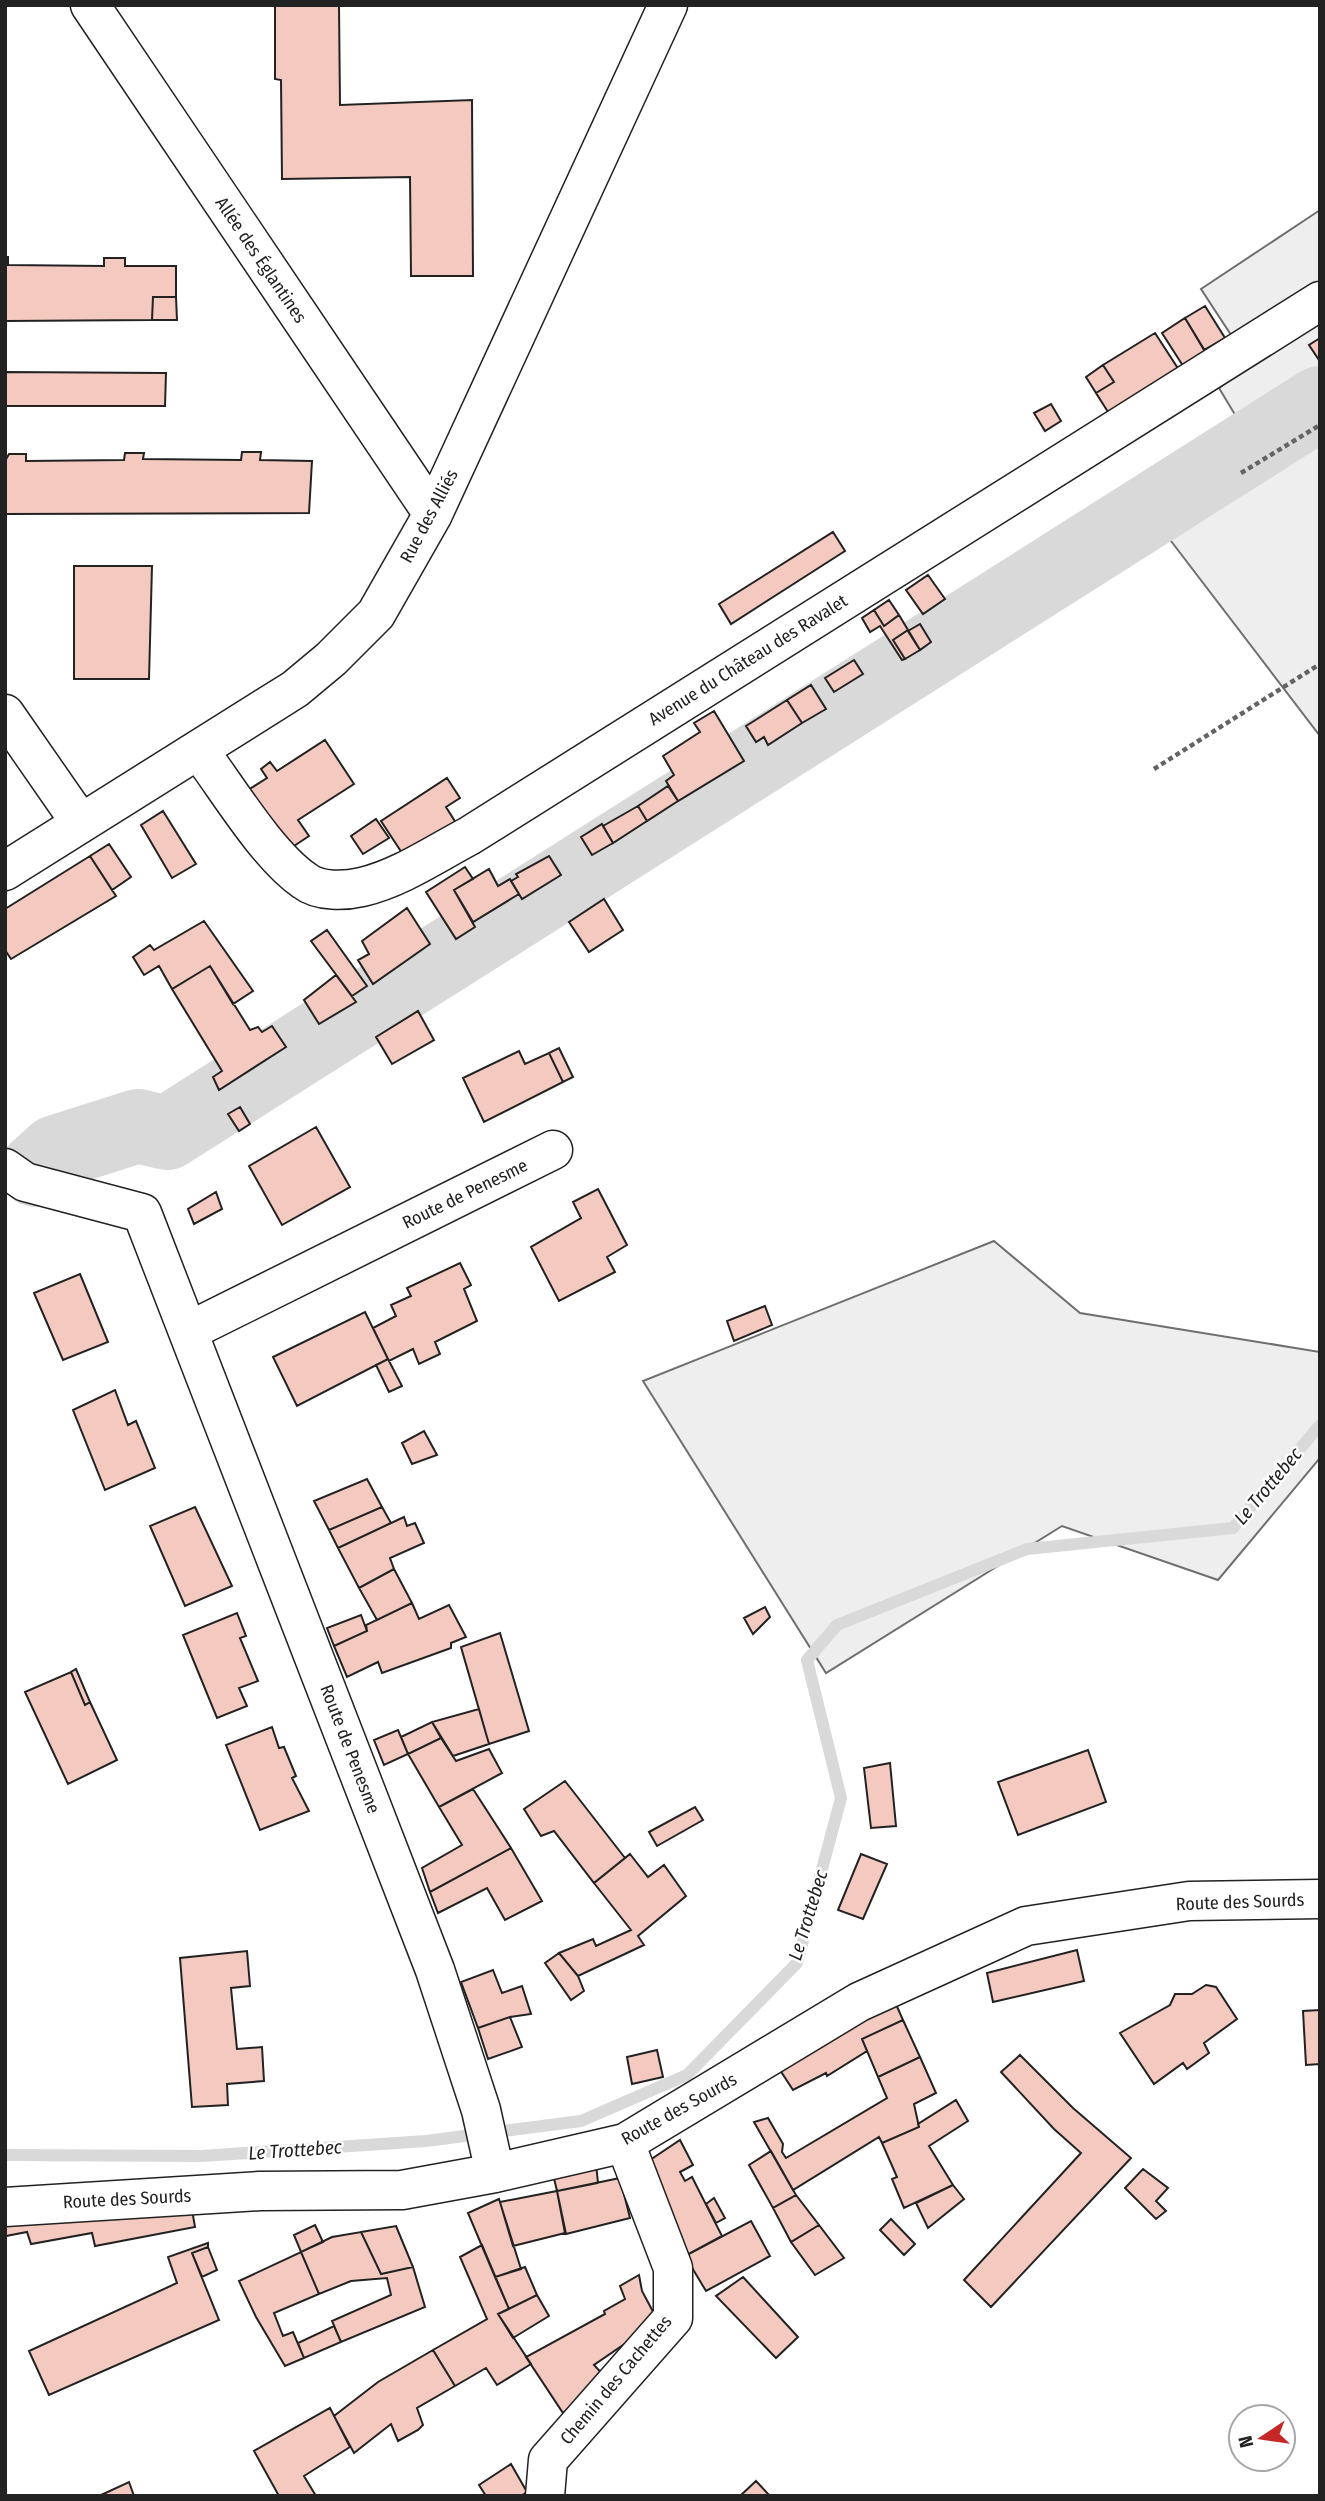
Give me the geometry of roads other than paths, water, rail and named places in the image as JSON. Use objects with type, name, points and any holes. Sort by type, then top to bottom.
[{"type":"street","name":"Allée des Églantines","points":[[90,5],[433,514]]},
{"type":"street","name":"Rue des Alliés","points":[[5,871],[80,822],[200,752],[295,689],[376,614],[433,514],[668,5]]},
{"type":"street","name":"Avenue du Château des Ravalet","points":[[200,752],[281,859],[307,883],[334,890],[361,887],[393,877],[469,836],[1320,301]]},
{"type":"street","points":[[5,714],[80,822]]},
{"type":"street","name":"Route de Penesme","points":[[189,1331],[553,1150]]},
{"type":"street","name":"Route de Penesme","points":[[5,1168],[24,1182],[142,1213],[435,1970],[481,2110],[495,2173]]},
{"type":"street","name":"Route des Sourds","points":[[5,2207],[260,2191],[402,2190],[495,2173],[625,2143],[859,2002],[1026,1926],[1189,1901],[1320,1899]]},
{"type":"street","name":"Chemin des Cachettes","points":[[545,2496],[548,2460],[673,2318],[673,2268],[625,2143]]},
{"type":"waterway","points":[[36,1170],[56,1152],[138,1126],[167,1133],[1320,403]]},
{"type":"waterway","name":"Le Trottebec","points":[[5,2155],[202,2156],[426,2141],[581,2121],[687,2075],[797,1963],[841,1798],[807,1660],[837,1625],[1027,1549],[1233,1528],[1320,1425]]}]
